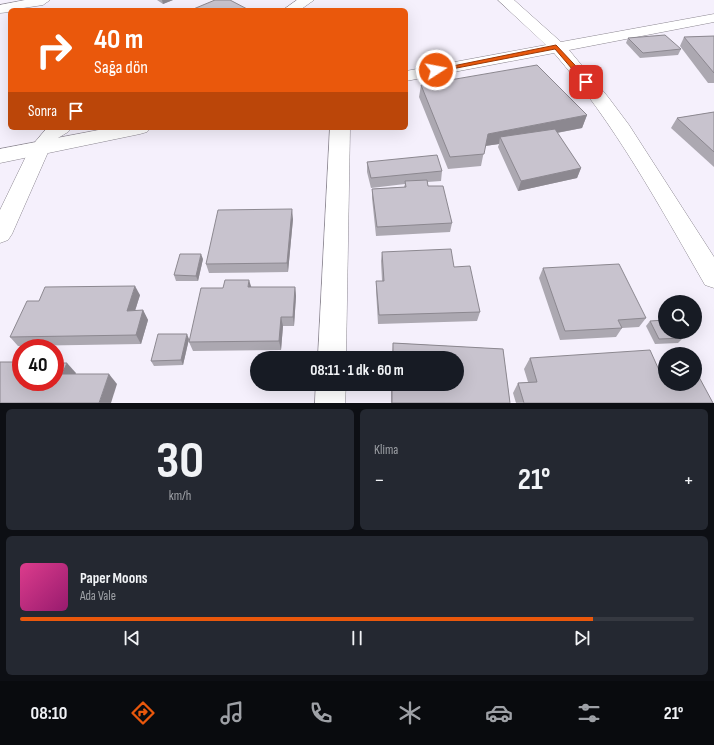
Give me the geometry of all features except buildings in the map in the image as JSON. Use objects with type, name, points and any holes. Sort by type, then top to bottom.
[{"type":"street","points":[[0,9],[43,0]]},
{"type":"street","points":[[293,8],[307,0]]},
{"type":"street","points":[[505,0],[556,47],[596,93],[641,157],[714,278]]},
{"type":"street","points":[[408,76],[714,18]]},
{"type":"street","points":[[0,234],[40,148],[51,134],[58,130]]},
{"type":"street","points":[[0,156],[130,130]]},
{"type":"street","points":[[332,351],[340,130]]},
{"type":"street","points":[[330,403],[331,391]]},
{"type":"route","points":[[436,70],[556,47],[586,82]]}]
